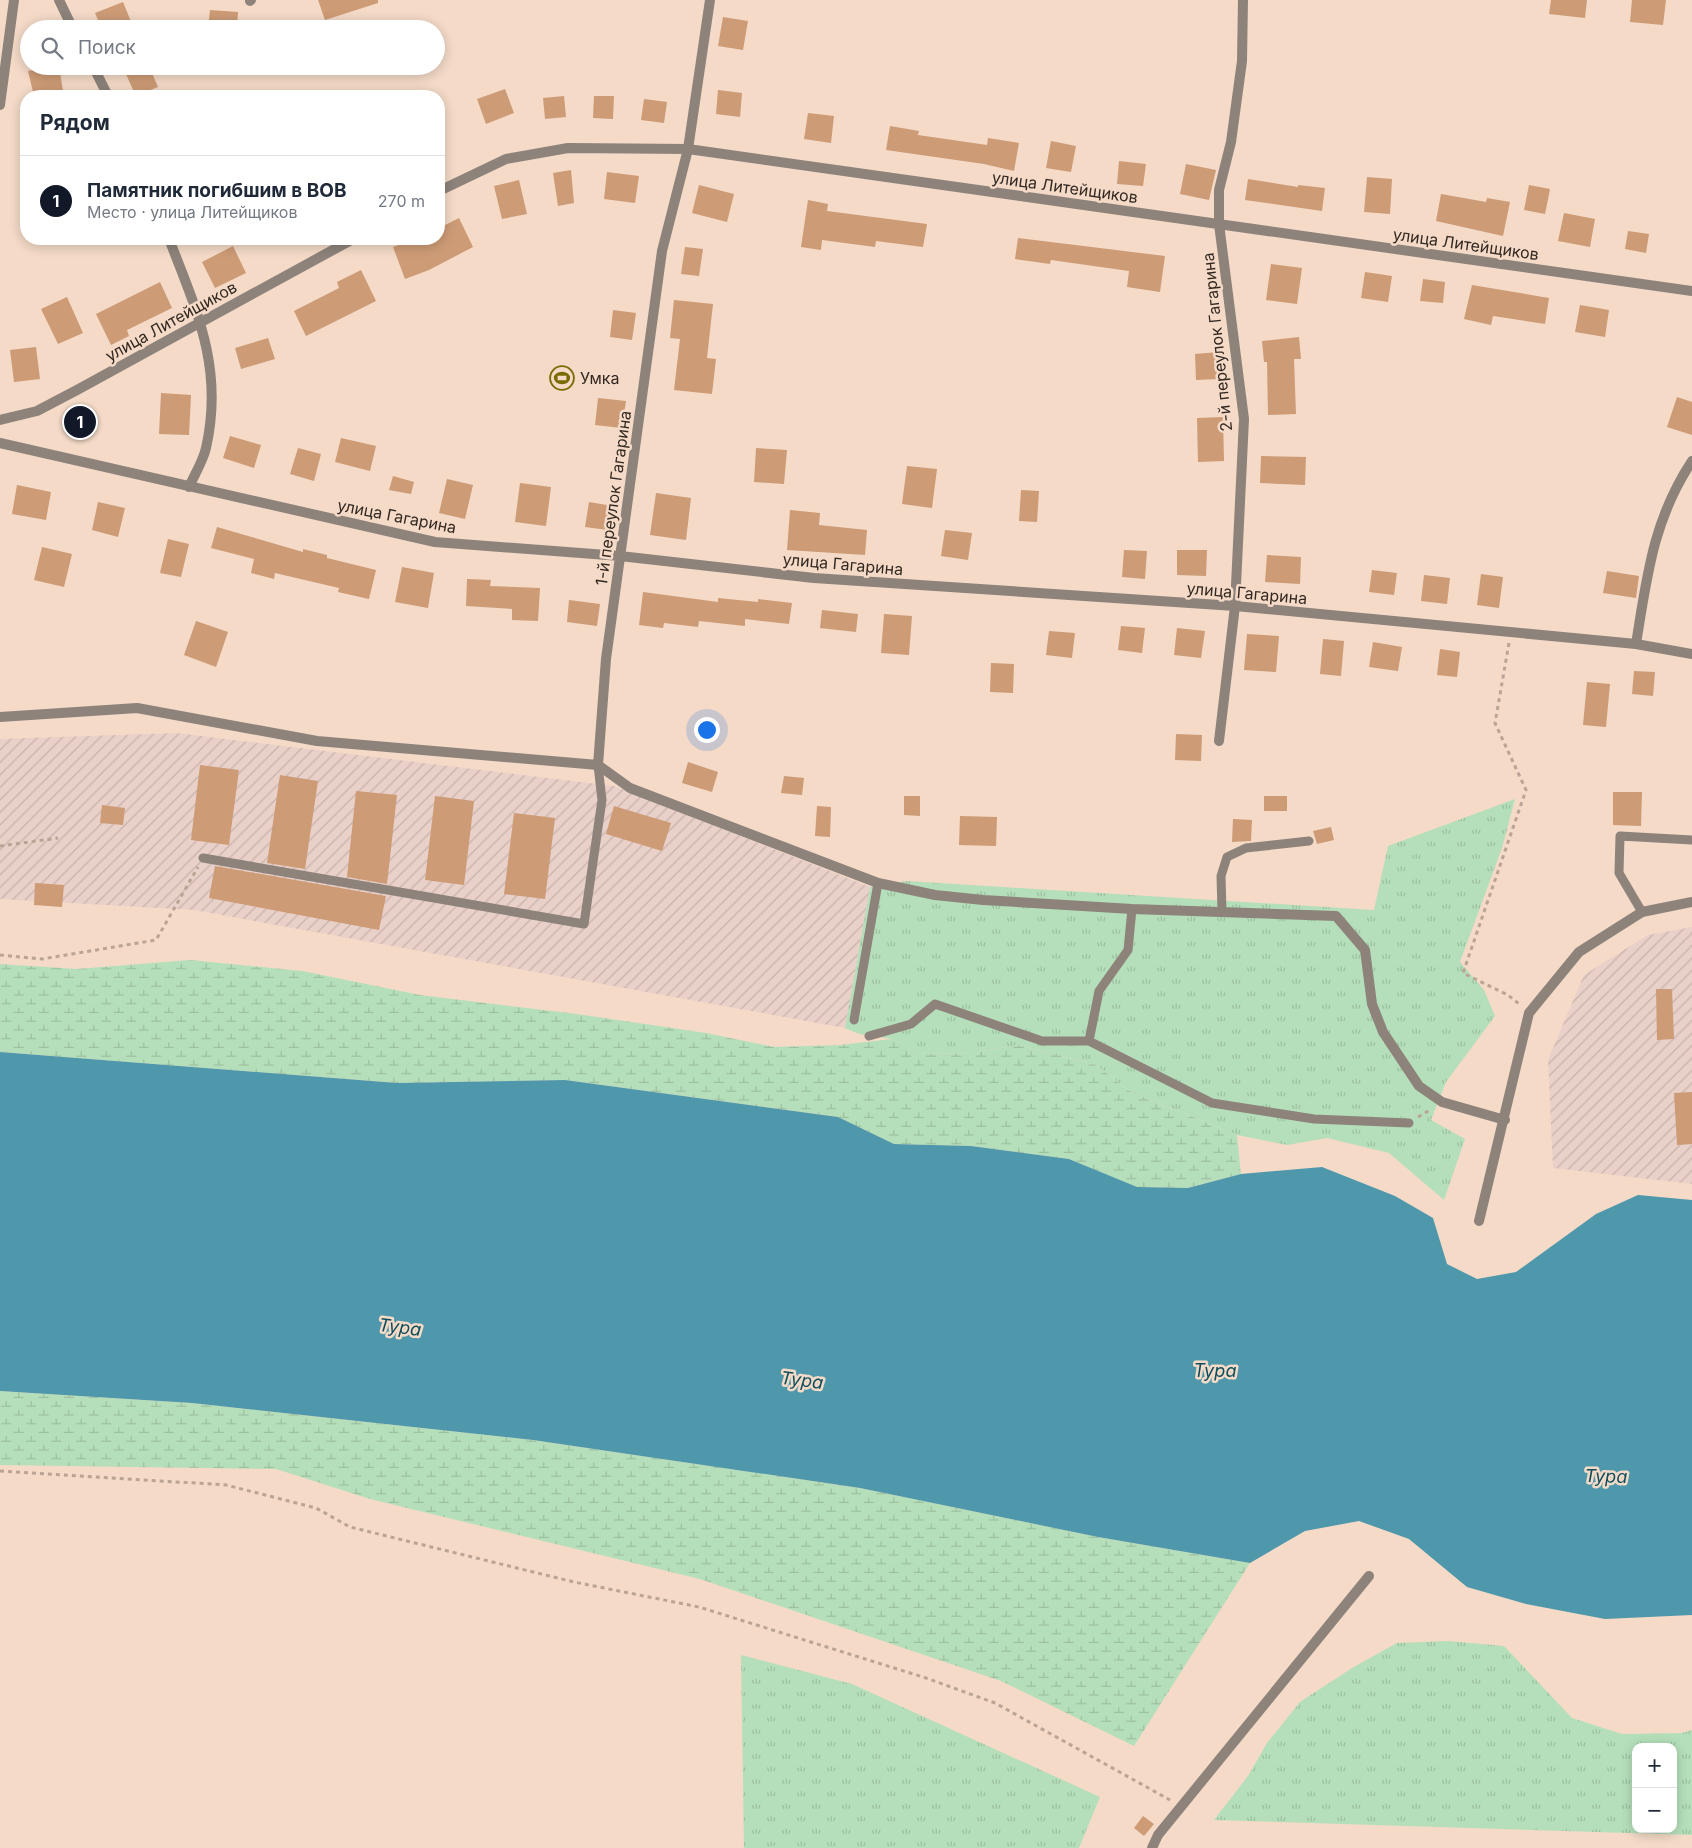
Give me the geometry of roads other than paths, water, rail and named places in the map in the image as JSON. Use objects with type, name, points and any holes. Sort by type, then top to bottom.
[{"type":"street","points":[[0,105],[14,0]]},
{"type":"street","points":[[59,0],[69,20]]},
{"type":"street","name":"1-й переулок Гагарина","points":[[598,765],[606,659],[662,251],[688,149],[710,0]]},
{"type":"street","name":"2-й переулок Гагарина","points":[[1219,741],[1235,606],[1244,419],[1219,224],[1219,190],[1231,142],[1242,61],[1243,0]]},
{"type":"street","points":[[98,75],[105,90]]},
{"type":"street","name":"улица Литейщиков","points":[[445,188],[506,159],[568,148],[688,149],[1692,291]]},
{"type":"street","points":[[171,245],[202,322],[209,351],[212,397],[206,449],[189,486]]},
{"type":"street","name":"улица Литейщиков","points":[[0,420],[37,410],[341,245]]},
{"type":"street","name":"улица Гагарина","points":[[0,443],[435,542],[620,556],[814,578],[1235,606],[1636,644],[1692,654]]},
{"type":"street","points":[[1636,644],[1649,566],[1658,528],[1674,488],[1692,461]]},
{"type":"street","points":[[0,716],[137,708],[317,741],[598,765],[630,788],[878,884],[935,895],[983,900],[1132,909],[1336,916],[1365,950],[1372,1004],[1383,1032],[1419,1086],[1442,1102],[1505,1120]]},
{"type":"street","points":[[1479,1221],[1505,1120],[1529,1013],[1579,952],[1642,912],[1692,902]]},
{"type":"street","points":[[1152,1848],[1158,1835],[1369,1576]]},
{"type":"lane","points":[[203,858],[584,924],[602,800],[598,765]]},
{"type":"lane","points":[[1642,912],[1619,874],[1620,836],[1692,840]]},
{"type":"lane","points":[[1222,911],[1221,876],[1227,857],[1246,848],[1309,841]]},
{"type":"lane","points":[[854,1020],[878,884]]},
{"type":"lane","points":[[1088,1041],[1099,990],[1128,950],[1132,909]]},
{"type":"lane","points":[[870,1036],[911,1024],[935,1004],[1042,1041],[1088,1041],[1212,1103],[1314,1119],[1409,1123]]},
{"type":"water","name":"Тура","points":[[0,1052],[397,1083],[565,1080],[838,1117],[894,1144],[971,1146],[1069,1159],[1137,1187],[1188,1188],[1241,1174],[1322,1167],[1395,1196],[1433,1218],[1447,1264],[1477,1279],[1516,1272],[1596,1214],[1638,1195],[1692,1200],[1692,1615],[1605,1619],[1526,1604],[1467,1587],[1409,1539],[1359,1521],[1305,1531],[1250,1563],[1098,1537],[860,1488],[533,1440],[192,1403],[0,1391]]},
{"type":"place","name":"Умка","points":[[562,378]]},
{"type":"place","name":"Памятник погибшим в ВОВ","points":[[80,422]]}]
